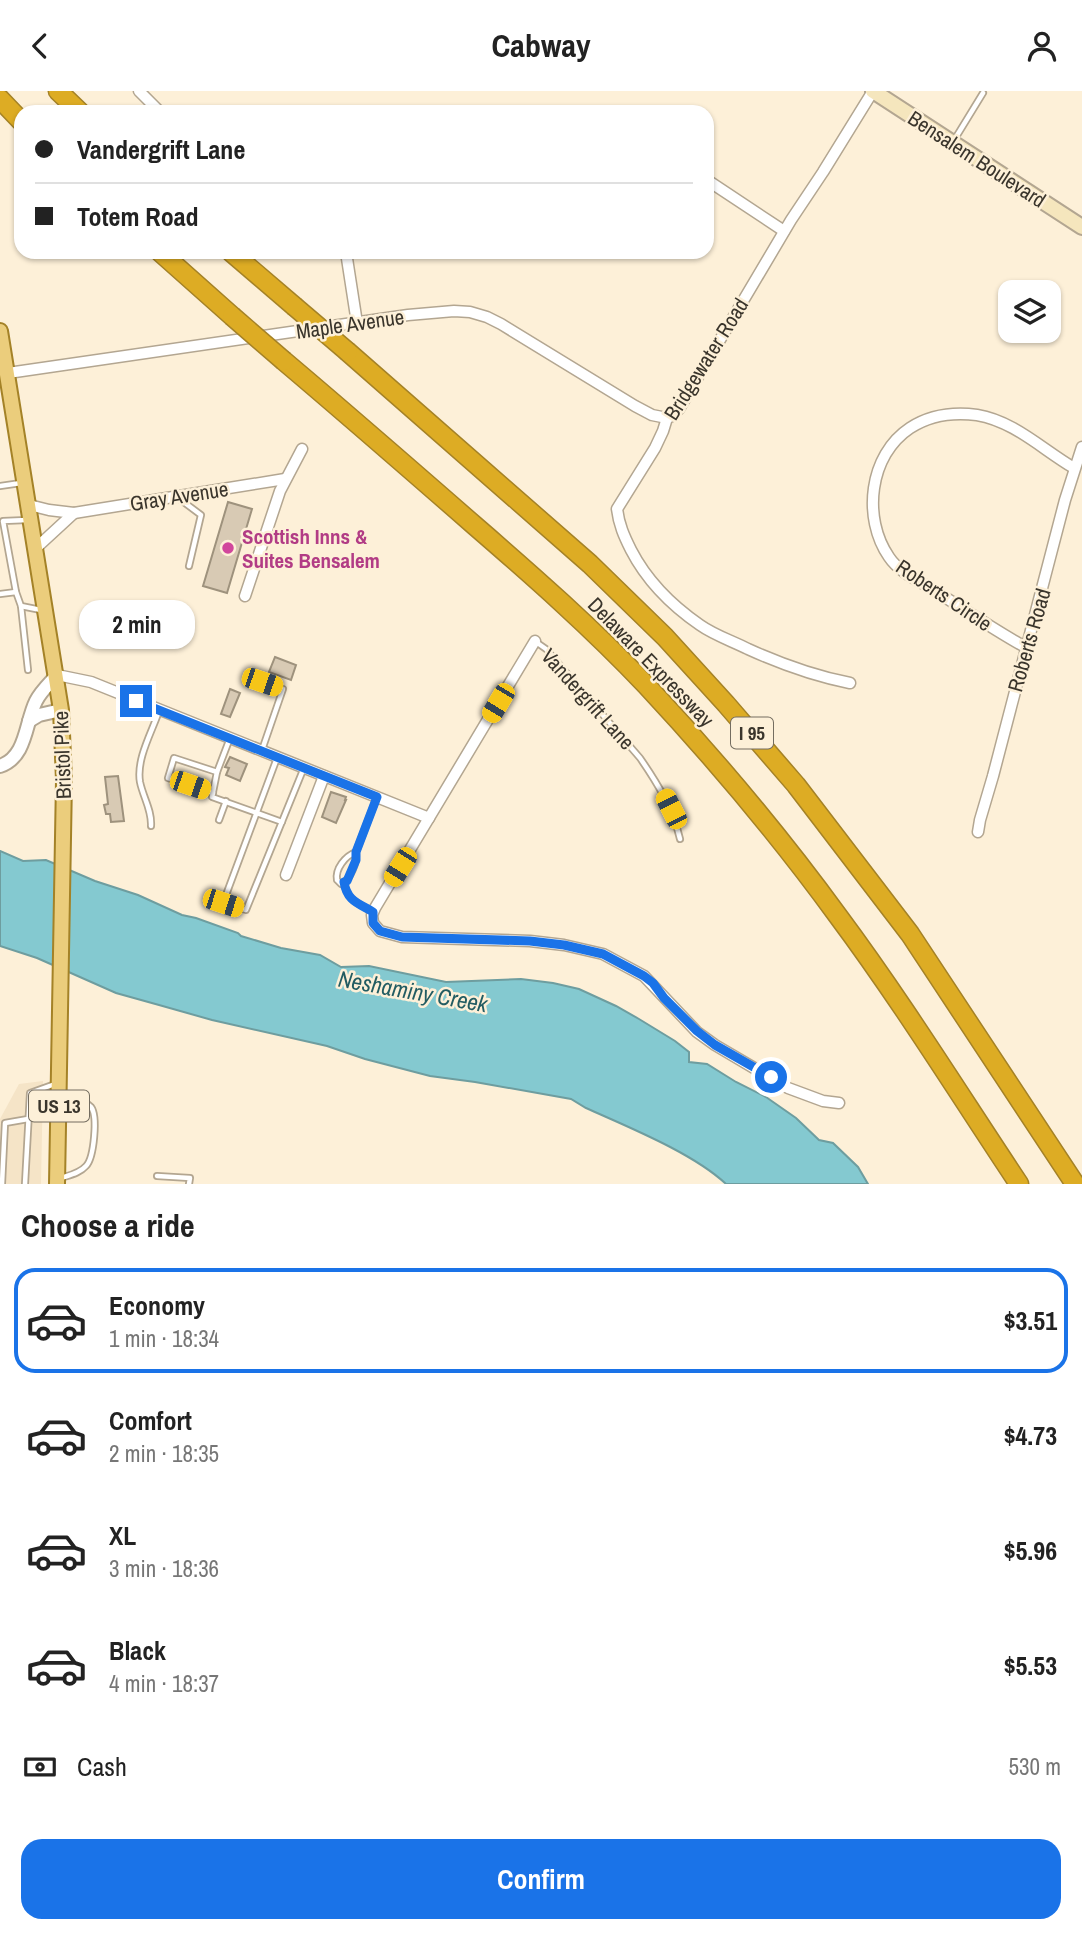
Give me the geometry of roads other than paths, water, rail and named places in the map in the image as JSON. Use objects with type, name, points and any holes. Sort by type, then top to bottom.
[{"type":"highway","points":[[58,91],[73,105]]},
{"type":"highway","points":[[0,99],[14,114]]},
{"type":"highway","name":"Delaware Expressway","points":[[168,259],[548,590],[637,676],[758,812],[838,916],[1019,1184]]},
{"type":"highway","name":"Delaware Expressway","points":[[239,259],[590,564],[726,703],[796,785],[910,934],[1075,1184]]},
{"type":"main road","name":"Bensalem Boulevard","points":[[873,91],[1082,227]]},
{"type":"main road","name":"Bristol Pike","points":[[0,331],[8,373],[6,402],[26,482],[61,710],[64,755],[57,1182]]},
{"type":"street","points":[[139,91],[153,105]]},
{"type":"street","name":"Bridgewater Road","points":[[850,683],[807,673],[780,663],[699,625],[654,586],[640,568],[623,534],[617,509],[655,448],[667,418],[679,409],[785,231],[873,91]]},
{"type":"street","points":[[714,185],[785,231]]},
{"type":"street","points":[[347,259],[357,323]]},
{"type":"street","name":"Maple Avenue","points":[[8,373],[435,311],[470,311],[500,324],[635,406],[652,415],[667,418]]},
{"type":"street","name":"Roberts Circle","points":[[1027,648],[913,578],[890,558],[878,536],[872,493],[890,449],[907,429],[932,418],[955,414],[997,420],[1074,468]]},
{"type":"street","name":"Roberts Road","points":[[978,832],[1074,468],[1082,447]]},
{"type":"street","points":[[245,596],[285,479],[302,449]]},
{"type":"street","name":"Gray Avenue","points":[[30,512],[49,510],[74,513],[285,479]]},
{"type":"street","points":[[36,548],[74,513]]},
{"type":"street","name":"Vandergrift Lane","points":[[373,912],[536,642]]},
{"type":"street","points":[[0,766],[7,764],[16,755],[37,700],[57,675],[84,680],[429,818]]},
{"type":"street","points":[[29,721],[39,715],[61,710]]},
{"type":"street","points":[[286,875],[324,776]]},
{"type":"street","points":[[373,912],[372,920],[376,928],[402,937],[530,941],[603,954],[653,983],[697,1031],[715,1045],[788,1088],[823,1101],[839,1103]]},
{"type":"lane","points":[[952,142],[983,93]]},
{"type":"lane","points":[[0,487],[26,482]]},
{"type":"lane","points":[[176,496],[201,515],[189,566]]},
{"type":"lane","points":[[28,670],[21,607],[2,521],[30,512]]},
{"type":"lane","points":[[0,594],[16,592]]},
{"type":"lane","points":[[21,607],[46,611]]},
{"type":"lane","name":"Vandergrift Lane","points":[[536,642],[546,649],[654,777],[671,809],[680,839]]},
{"type":"lane","points":[[261,751],[283,689],[262,682]]},
{"type":"lane","points":[[151,826],[139,775],[140,764],[159,710]]},
{"type":"lane","points":[[230,738],[217,772],[212,797],[282,822]]},
{"type":"lane","points":[[277,757],[223,903],[246,910],[304,767]]},
{"type":"lane","points":[[213,793],[168,778],[174,758],[217,772]]},
{"type":"lane","points":[[356,852],[347,856],[336,875],[341,884],[347,881],[356,860],[356,852],[377,797]]},
{"type":"lane","points":[[219,820],[226,801]]},
{"type":"lane","points":[[344,882],[346,893],[373,912]]},
{"type":"lane","points":[[25,1184],[30,1093],[59,1087],[86,1103],[96,1116],[89,1164],[57,1182]]},
{"type":"lane","points":[[2,1184],[5,1123],[28,1119]]},
{"type":"lane","points":[[158,1176],[190,1178],[189,1184]]},
{"type":"water","name":"Neshaminy Creek","points":[[0,851],[23,861],[46,860],[182,915],[281,948],[320,955],[341,967],[369,966],[446,982],[521,979],[579,989],[616,1006],[675,1041],[689,1052],[689,1062],[707,1064],[766,1097],[796,1118],[819,1140],[833,1143],[858,1167],[868,1184],[726,1184],[678,1151],[571,1099],[430,1076],[327,1046],[212,1020],[116,993],[37,958],[0,946]]},
{"type":"place","name":"Scottish Inns & Suites Bensalem","points":[[228,548]]}]
